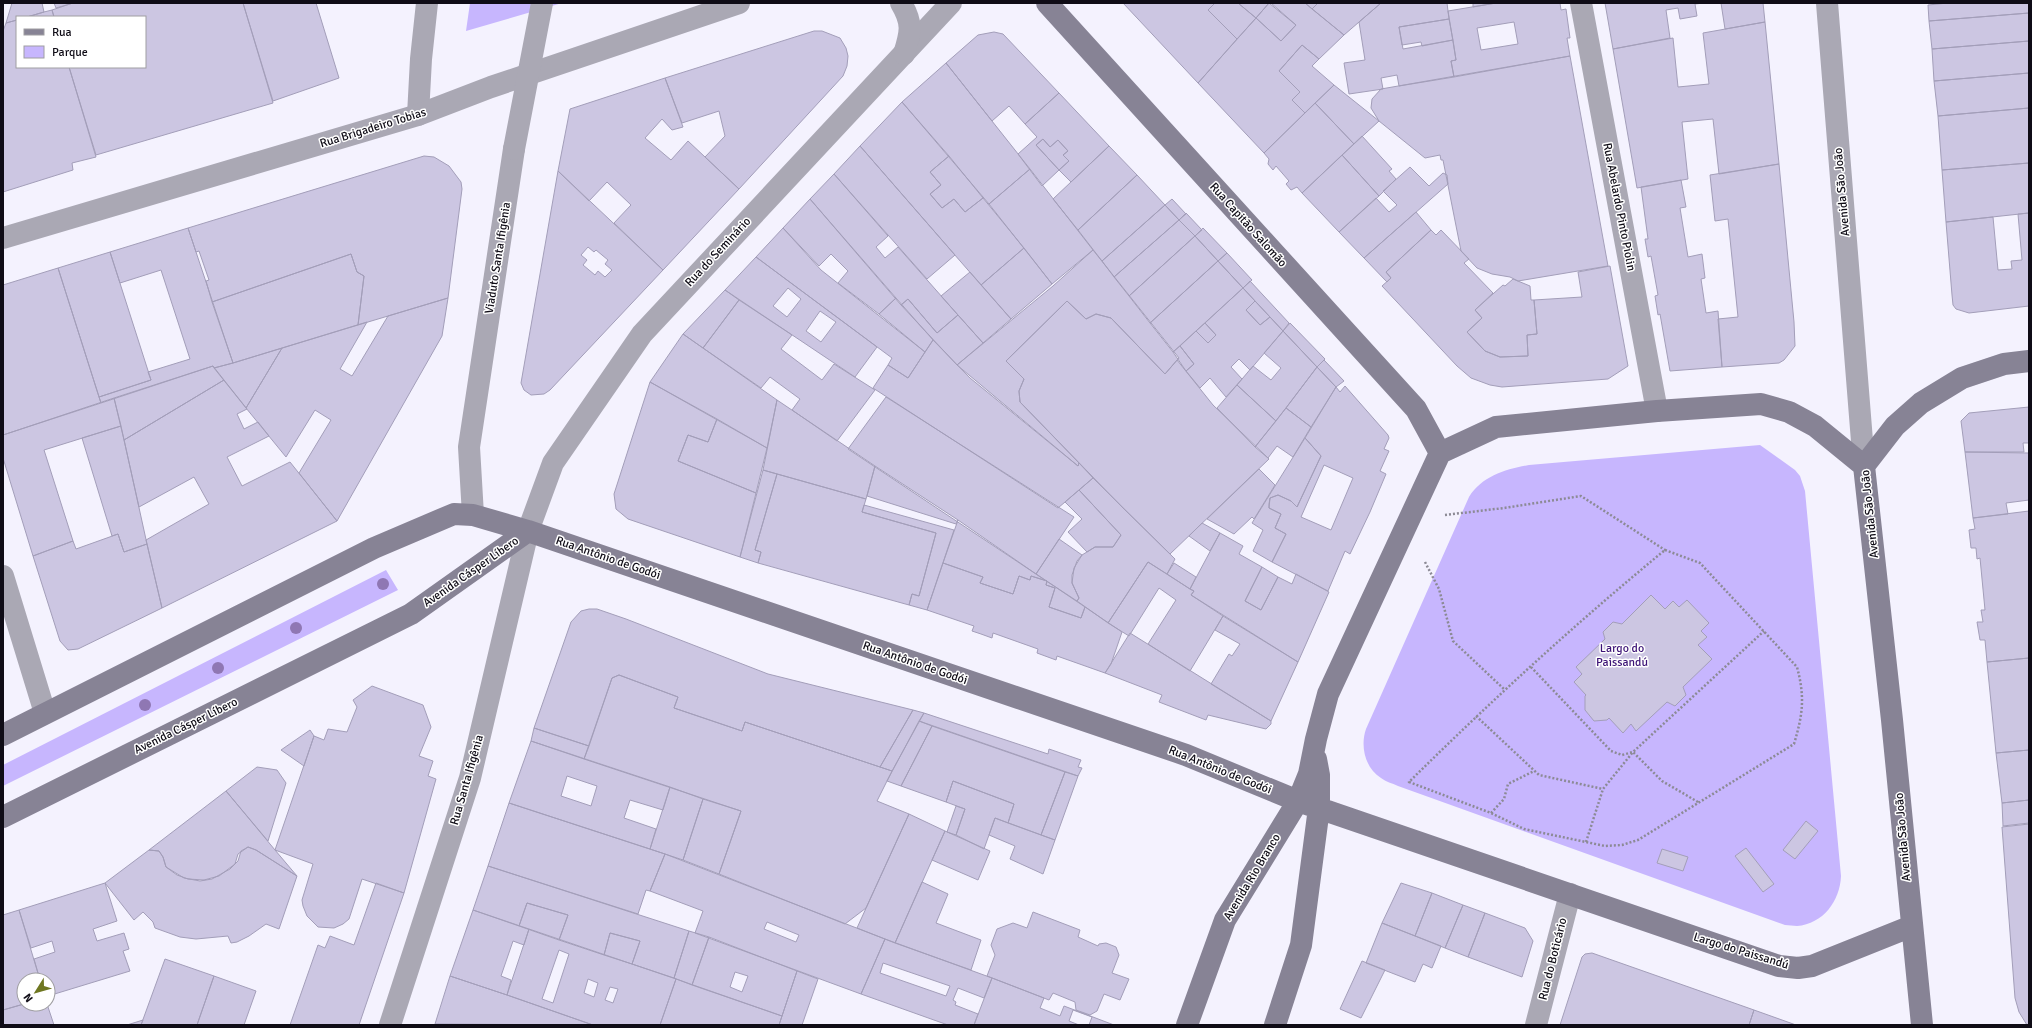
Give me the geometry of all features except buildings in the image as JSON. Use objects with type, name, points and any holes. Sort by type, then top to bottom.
[{"type":"main road","name":"Rua Capitão Salomão","points":[[1047,3],[1416,409],[1440,453]]},
{"type":"main road","points":[[1298,801],[1309,774],[1316,739],[1328,694],[1440,453],[1496,426],[1657,411],[1761,404],[1789,412],[1815,426],[1864,466],[1895,426],[1921,403],[1962,378],[2004,364],[2029,361]]},
{"type":"main road","name":"Avenida São João","points":[[1864,466],[1892,720],[1922,1025]]},
{"type":"main road","name":"Avenida Cásper Líbero","points":[[3,735],[374,548],[454,514],[473,515],[528,531]]},
{"type":"main road","name":"Avenida Cásper Líbero","points":[[3,817],[412,614],[528,531]]},
{"type":"main road","name":"Rua Antônio de Godói","points":[[528,531],[1186,755],[1298,801]]},
{"type":"main road","points":[[1275,1025],[1301,945],[1320,808],[1319,775],[1314,752]]},
{"type":"main road","name":"Largo do Paissandú","points":[[1298,801],[1779,966],[1798,968],[1812,966],[1912,926]]},
{"type":"main road","name":"Avenida Rio Branco","points":[[1187,1025],[1225,920],[1298,801]]},
{"type":"street","points":[[418,115],[427,3]]},
{"type":"street","name":"Viaduto Santa Ifigênia","points":[[473,515],[469,447],[514,149],[542,3]]},
{"type":"street","name":"Rua Brigadeiro Tobias","points":[[3,238],[418,115],[491,87],[739,3]]},
{"type":"street","points":[[901,3],[910,21],[909,36],[904,54]]},
{"type":"street","name":"Rua do Seminário","points":[[528,531],[553,463],[642,334],[951,3]]},
{"type":"street","name":"Rua Abelardo Pinto Piolin","points":[[1581,3],[1657,411]]},
{"type":"street","name":"Avenida São João","points":[[1827,3],[1864,466]]},
{"type":"street","name":"Rua Santa Ifigênia","points":[[390,1025],[470,778],[528,531]]},
{"type":"street","points":[[3,576],[45,714]]},
{"type":"street","name":"Rua do Boticário","points":[[1536,1025],[1570,894]]},
{"type":"path","points":[[1445,515],[1504,508],[1581,496],[1665,550],[1700,563],[1798,666],[1802,686],[1802,717],[1794,744],[1638,840],[1622,845],[1605,846],[1524,829],[1491,813],[1409,782],[1476,716],[1665,550]]},
{"type":"path","points":[[1424,562],[1439,589],[1453,640],[1505,690]]},
{"type":"path","points":[[1586,842],[1603,789],[1634,752],[1764,631]]},
{"type":"path","points":[[1531,667],[1611,751],[1622,755],[1634,752]]},
{"type":"path","points":[[1476,716],[1539,775],[1603,789]]},
{"type":"path","points":[[1634,752],[1662,781],[1698,802]]},
{"type":"path","points":[[1491,813],[1504,799],[1508,784],[1534,771]]},
{"type":"green space","points":[[470,3],[562,3],[466,31]]},
{"type":"green space","name":"Largo do Paissandú","points":[[1760,445],[1795,470],[1800,476],[1805,491],[1841,876],[1837,894],[1828,910],[1822,916],[1815,921],[1806,924],[1797,926],[1785,925],[1398,786],[1383,779],[1371,769],[1365,756],[1364,749],[1364,736],[1366,729],[1469,497],[1481,484],[1503,471],[1529,465]]},
{"type":"green space","points":[[386,570],[398,590],[3,786],[3,765]]}]
